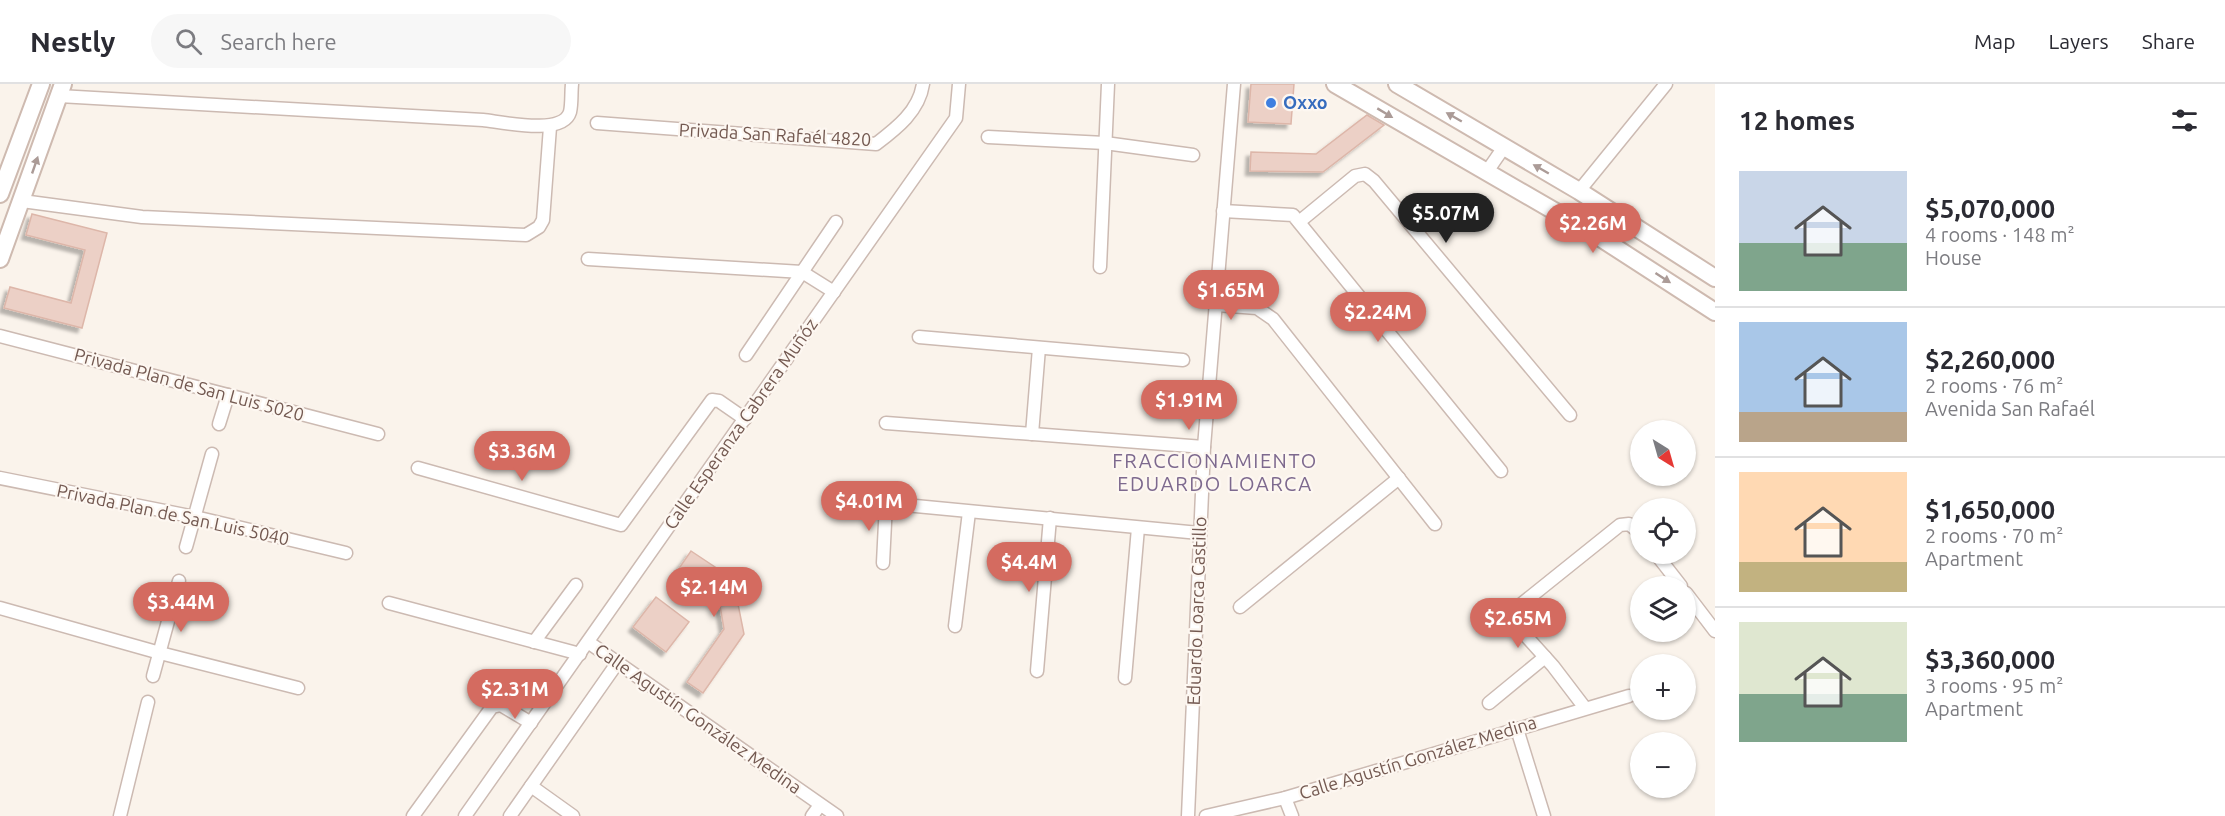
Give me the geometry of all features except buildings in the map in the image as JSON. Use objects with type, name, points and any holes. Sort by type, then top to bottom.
[{"type":"main road","points":[[0,194],[41,84]]},
{"type":"main road","points":[[1335,84],[1599,237],[1715,312]]},
{"type":"main road","points":[[1397,84],[1579,191],[1715,278]]},
{"type":"main road","points":[[0,259],[61,90]]},
{"type":"street","points":[[61,90],[483,120],[550,127],[561,123],[569,114],[572,84]]},
{"type":"street","name":"Privada San Rafaél 4820","points":[[597,123],[876,144],[900,126],[911,112],[922,93],[923,84]]},
{"type":"street","name":"Calle Esperanza Cabrera Muñóz","points":[[465,816],[956,118],[959,84]]},
{"type":"street","points":[[1100,267],[1108,84]]},
{"type":"street","name":"Eduardo Loarca Castillo","points":[[1188,816],[1204,447],[1234,84]]},
{"type":"street","points":[[1579,191],[1666,84]]},
{"type":"street","points":[[22,201],[142,217],[526,235],[539,228],[543,220],[550,127]]},
{"type":"street","points":[[988,137],[1105,143],[1193,154]]},
{"type":"street","points":[[1486,173],[1504,147]]},
{"type":"street","points":[[1299,222],[1355,176],[1365,174],[1374,181],[1570,415]]},
{"type":"street","points":[[1223,211],[1293,215],[1501,471]]},
{"type":"street","points":[[746,355],[836,222]]},
{"type":"street","points":[[588,259],[802,272],[834,292]]},
{"type":"street","points":[[1216,305],[1257,308],[1273,319],[1435,524]]},
{"type":"street","name":"Privada Plan de San Luis 5020","points":[[0,336],[378,434]]},
{"type":"street","points":[[919,337],[1183,360]]},
{"type":"street","points":[[1032,434],[1039,348]]},
{"type":"street","points":[[219,424],[228,395]]},
{"type":"street","points":[[418,468],[621,525],[712,400],[719,401],[745,418]]},
{"type":"street","points":[[886,423],[1204,447]]},
{"type":"street","points":[[186,547],[212,454]]},
{"type":"street","name":"Privada Plan de San Luis 5040","points":[[0,478],[195,517],[346,553]]},
{"type":"street","points":[[1240,607],[1399,478]]},
{"type":"street","points":[[863,501],[1199,534]]},
{"type":"street","points":[[883,563],[886,503]]},
{"type":"street","points":[[955,626],[969,512]]},
{"type":"street","points":[[1037,671],[1050,518]]},
{"type":"street","points":[[1585,708],[1518,627],[1516,616],[1520,606],[1620,525],[1630,525]]},
{"type":"street","points":[[1125,678],[1138,528]]},
{"type":"street","points":[[1664,564],[1673,576]]},
{"type":"street","points":[[153,676],[179,581]]},
{"type":"street","points":[[534,642],[576,585]]},
{"type":"street","points":[[389,603],[580,654]]},
{"type":"street","points":[[1696,606],[1715,631]]},
{"type":"street","points":[[0,608],[160,653],[298,688]]},
{"type":"street","name":"Calle Agustín González Medina","points":[[588,642],[837,816]]},
{"type":"street","points":[[1489,703],[1545,657]]},
{"type":"street","points":[[510,816],[618,662]]},
{"type":"street","name":"Calle Agustín González Medina","points":[[1206,816],[1285,798],[1629,696]]},
{"type":"street","points":[[120,816],[148,702]]},
{"type":"street","points":[[413,816],[492,707],[501,705],[531,723]]},
{"type":"street","points":[[1517,729],[1545,816]]},
{"type":"street","points":[[531,786],[573,816]]},
{"type":"street","points":[[1285,798],[1293,816]]},
{"type":"street","points":[[812,816],[820,805]]},
{"type":"place","name":"Oxxo","points":[[1271,103]]},
{"type":"district","name":"FRACCIONAMIENTO EDUARDO LOARCA","points":[[1215,472]]}]
